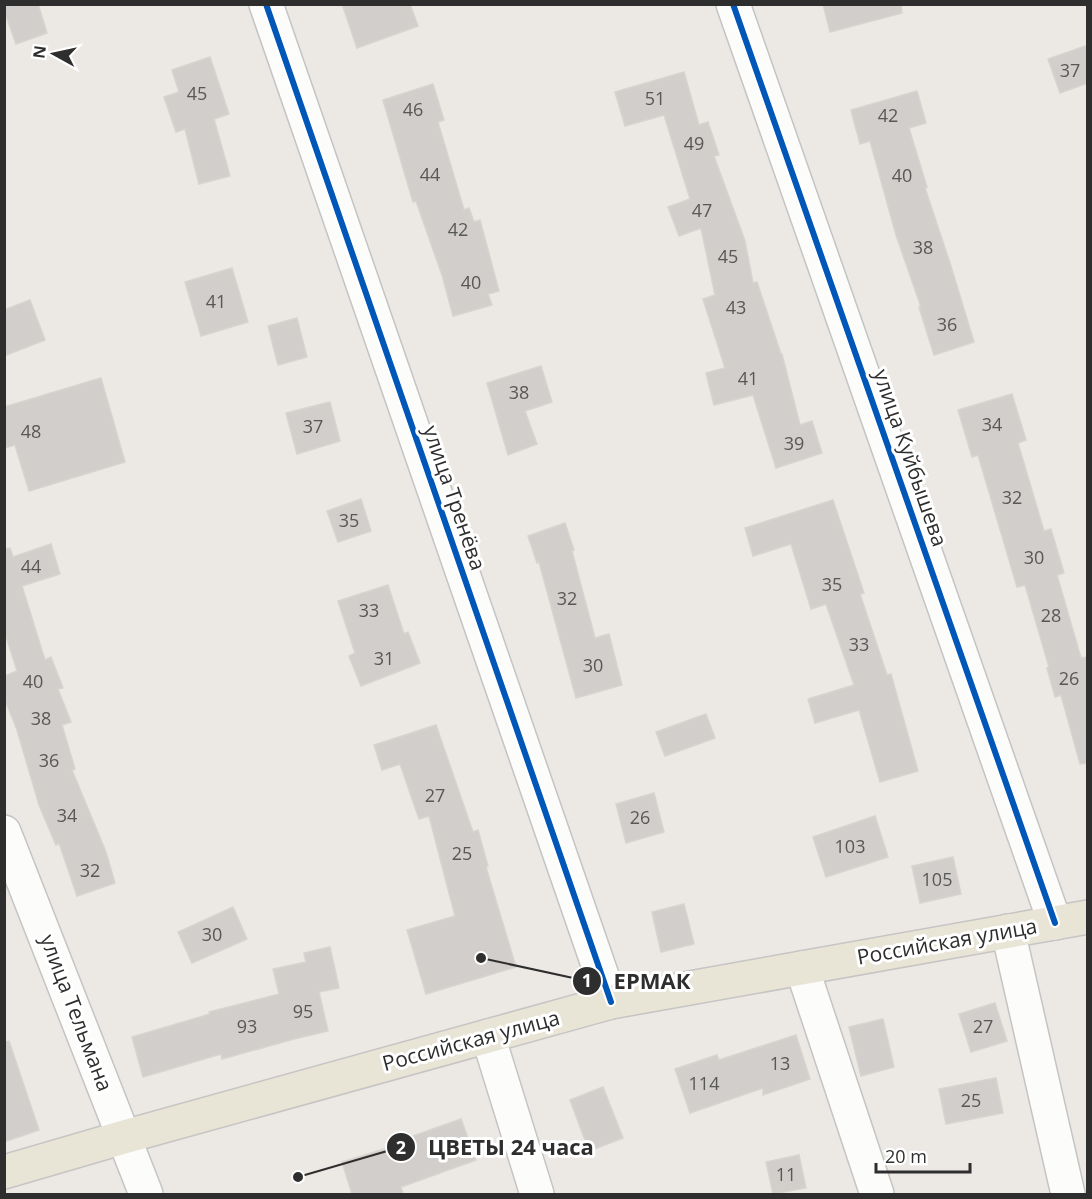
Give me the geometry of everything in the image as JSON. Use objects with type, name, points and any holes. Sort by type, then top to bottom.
[{"type":"main road","name":"Российская улица","points":[[4,1172],[611,1002],[1088,917]]},
{"type":"street","name":"улица Тренёва","points":[[266,4],[611,1002]]},
{"type":"street","name":"улица Куйбышева","points":[[733,4],[1055,923]]},
{"type":"street","name":"улица Тельмана","points":[[4,832],[146,1194]]},
{"type":"street","points":[[1008,931],[1068,1194]]},
{"type":"street","points":[[802,968],[877,1194]]},
{"type":"street","points":[[488,1036],[537,1194]]},
{"type":"building","points":[[4,4],[38,4],[47,33],[16,44]]},
{"type":"building","points":[[342,4],[410,4],[418,26],[357,48]]},
{"type":"building","points":[[823,4],[901,4],[902,13],[830,32]]},
{"type":"building","points":[[1088,45],[1088,83],[1060,93],[1048,59]]},
{"type":"building","points":[[210,57],[229,114],[214,119],[230,176],[199,184],[185,129],[176,132],[164,97],[179,92],[172,70]]},
{"type":"building","points":[[684,72],[699,125],[708,122],[719,155],[714,156],[745,241],[753,283],[757,282],[782,354],[800,425],[812,421],[822,453],[776,468],[753,395],[714,405],[706,373],[725,368],[703,299],[715,295],[701,228],[679,236],[668,207],[690,199],[664,115],[625,126],[615,92]]},
{"type":"building","points":[[433,84],[444,120],[438,122],[464,210],[469,208],[474,222],[480,220],[499,291],[488,294],[492,305],[453,316],[442,275],[416,201],[413,202],[383,100]]},
{"type":"building","points":[[917,91],[926,123],[909,128],[927,187],[925,188],[974,342],[934,355],[919,307],[921,307],[896,235],[870,141],[860,144],[851,110]]},
{"type":"building","points":[[232,268],[248,322],[201,336],[185,282]]},
{"type":"building","points":[[30,300],[45,340],[4,356],[4,310]]},
{"type":"building","points":[[297,318],[307,357],[278,365],[268,326]]},
{"type":"building","points":[[541,366],[552,402],[525,411],[537,444],[508,455],[487,383]]},
{"type":"building","points":[[101,378],[125,462],[29,491],[15,445],[4,448],[4,407]]},
{"type":"building","points":[[1012,394],[1026,440],[1018,443],[1044,531],[1051,529],[1064,573],[1057,575],[1081,658],[1088,657],[1088,763],[1080,764],[1061,695],[1055,697],[1047,668],[1049,667],[1025,585],[1017,587],[978,455],[972,457],[958,410]]},
{"type":"building","points":[[330,402],[340,441],[297,454],[286,413]]},
{"type":"building","points":[[361,499],[371,531],[338,542],[327,511]]},
{"type":"building","points":[[833,500],[864,593],[860,594],[887,675],[891,674],[918,771],[880,782],[859,710],[815,723],[808,699],[854,685],[826,604],[811,609],[791,544],[753,556],[745,528]]},
{"type":"building","points":[[565,523],[574,550],[572,551],[595,638],[609,634],[622,685],[576,698],[539,562],[537,563],[528,536]]},
{"type":"building","points":[[51,544],[60,574],[22,586],[45,660],[51,657],[63,688],[58,689],[71,722],[62,725],[75,769],[72,770],[106,852],[115,883],[77,896],[59,843],[56,845],[39,805],[17,730],[4,697],[4,676],[17,671],[4,630],[4,549],[10,548],[13,557]]},
{"type":"building","points":[[388,585],[404,634],[408,632],[420,663],[361,686],[349,656],[355,653],[338,601]]},
{"type":"building","points":[[706,714],[715,738],[665,756],[656,732]]},
{"type":"building","points":[[436,725],[473,832],[478,830],[488,866],[486,867],[516,967],[426,994],[407,930],[455,916],[429,816],[419,819],[400,764],[382,770],[374,745]]},
{"type":"building","points":[[654,793],[664,832],[626,843],[616,804]]},
{"type":"building","points":[[875,816],[888,857],[826,877],[813,837]]},
{"type":"building","points":[[953,857],[961,894],[920,903],[912,866]]},
{"type":"building","points":[[684,904],[694,944],[661,952],[652,912]]},
{"type":"building","points":[[233,907],[247,939],[192,963],[178,932]]},
{"type":"building","points":[[330,947],[339,988],[319,992],[328,1031],[222,1059],[221,1054],[143,1077],[132,1037],[210,1014],[209,1012],[279,994],[273,969],[306,962],[304,953]]},
{"type":"building","points":[[995,1003],[1007,1041],[971,1052],[959,1014]]},
{"type":"building","points":[[883,1019],[894,1067],[861,1076],[849,1027]]},
{"type":"building","points":[[796,1035],[810,1079],[763,1095],[763,1088],[690,1113],[675,1069],[717,1055],[719,1060]]},
{"type":"building","points":[[9,1041],[39,1130],[4,1142],[4,1042]]},
{"type":"building","points":[[996,1078],[1003,1113],[946,1124],[939,1089]]},
{"type":"building","points":[[603,1087],[623,1138],[589,1151],[570,1100]]},
{"type":"building","points":[[461,1119],[476,1160],[401,1187],[403,1194],[352,1194],[342,1162],[414,1140],[413,1136]]},
{"type":"building","points":[[799,1155],[806,1188],[773,1194],[766,1162]]},
{"type":"cycle path","points":[[266,4],[611,1002]]},
{"type":"cycle path","points":[[733,4],[1055,923]]},
{"type":"place","name":"ЕРМАК","points":[[481,958]]},
{"type":"place","name":"ЦВЕТЫ 24 часа","points":[[298,1177]]}]
